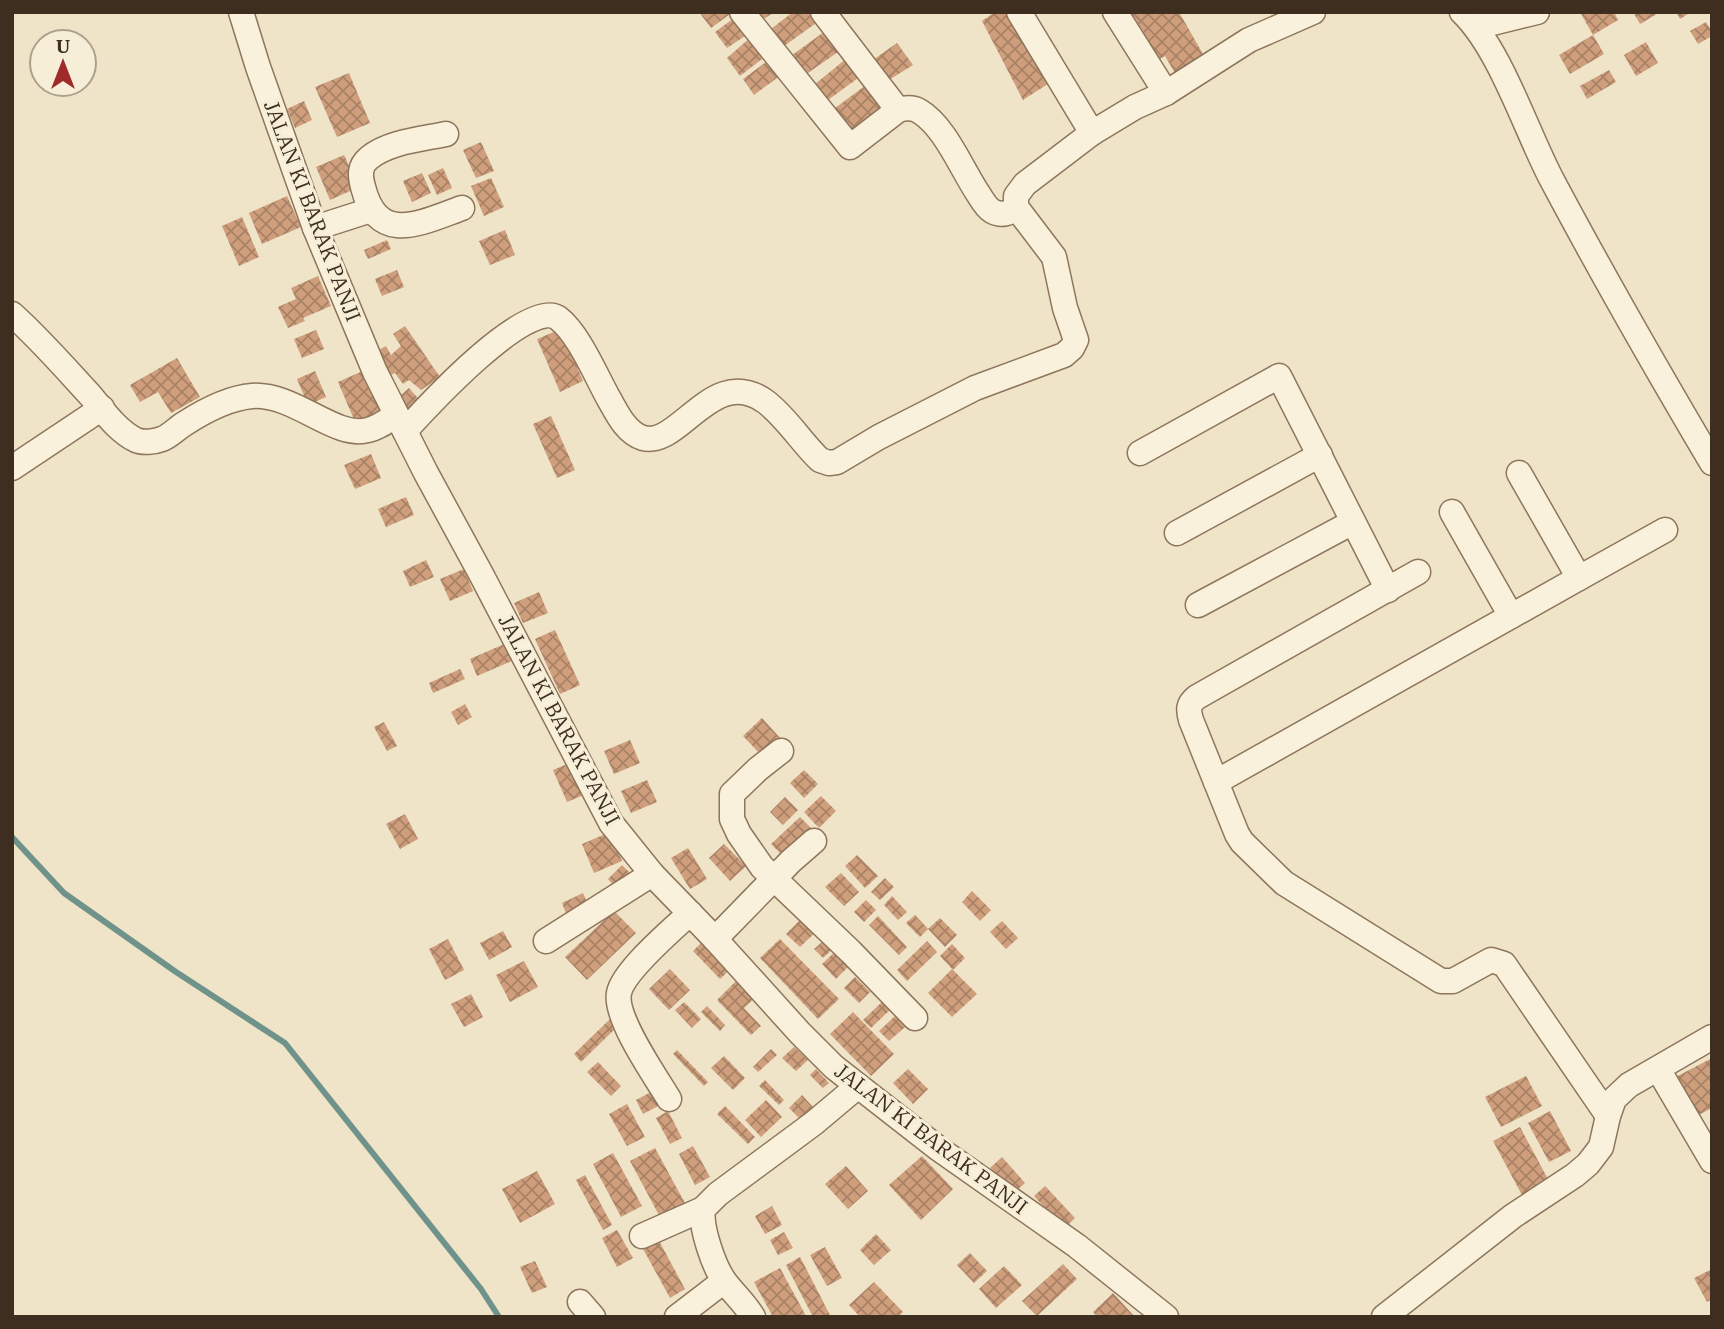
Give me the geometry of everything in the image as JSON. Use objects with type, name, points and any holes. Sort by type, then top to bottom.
[{"type":"street","name":"JALAN KI BARAK PANJI","points":[[242,12],[258,67],[314,228],[345,303],[400,423],[611,823],[652,874],[800,1033],[858,1086],[939,1149],[1119,1278],[1166,1317]]},
{"type":"street","points":[[742,12],[850,147],[898,110],[908,108],[919,111],[943,136],[991,211],[1002,215],[1016,208]]},
{"type":"street","points":[[823,12],[898,110]]},
{"type":"street","points":[[1019,12],[1092,132]]},
{"type":"street","points":[[1115,12],[1166,93]]},
{"type":"street","points":[[12,314],[123,431],[142,442],[160,440],[205,412],[236,399],[252,396],[271,396],[354,431],[400,423],[479,357],[520,327],[547,314],[557,317],[575,338],[619,416],[633,433],[653,439],[663,435],[706,402],[736,392],[748,393],[765,401],[820,460],[837,462],[879,437],[975,388],[1051,361],[1072,348],[1076,340],[1065,308],[1054,257],[1016,208],[1016,196],[1025,184],[1092,132],[1166,93],[1249,40],[1313,12]]},
{"type":"street","points":[[1537,12],[1469,20],[1494,58],[1557,189],[1712,463]]},
{"type":"street","points":[[446,134],[387,148],[362,164],[361,176],[371,210],[379,220],[393,225],[411,225],[462,208]]},
{"type":"street","points":[[314,228],[371,210]]},
{"type":"street","points":[[1140,453],[1279,376],[1388,590]]},
{"type":"street","points":[[12,468],[102,408]]},
{"type":"street","points":[[1177,533],[1320,455]]},
{"type":"street","points":[[1519,473],[1579,578]]},
{"type":"street","points":[[1452,512],[1511,616]]},
{"type":"street","points":[[1198,605],[1353,522]]},
{"type":"street","points":[[1216,782],[1665,530]]},
{"type":"street","points":[[1418,572],[1192,701],[1188,710],[1191,720],[1237,834],[1278,878],[1441,981],[1453,981],[1491,960],[1504,964],[1608,1116]]},
{"type":"street","points":[[781,751],[732,794],[732,819],[739,834],[773,880],[833,934],[915,1018]]},
{"type":"street","points":[[715,939],[814,841]]},
{"type":"street","points":[[546,941],[652,874]]},
{"type":"street","points":[[669,1099],[632,1038],[620,1007],[619,993],[628,974],[690,913]]},
{"type":"street","points":[[1384,1317],[1513,1216],[1588,1164],[1601,1147],[1614,1099],[1629,1084],[1712,1037]]},
{"type":"street","points":[[1658,1069],[1712,1161]]},
{"type":"street","points":[[642,1236],[703,1209],[858,1086]]},
{"type":"street","points":[[703,1209],[702,1229],[724,1281],[744,1301],[752,1317]]},
{"type":"street","points":[[677,1317],[724,1281]]},
{"type":"building","points":[[699,12],[733,12],[711,28]]},
{"type":"building","points":[[753,12],[775,12],[760,21]]},
{"type":"building","points":[[793,12],[811,12],[819,21],[780,49],[767,32]]},
{"type":"building","points":[[995,12],[1011,12],[1054,80],[1023,100],[982,21]]},
{"type":"building","points":[[1130,12],[1179,12],[1208,63],[1179,80],[1165,56],[1156,61],[1143,31]]},
{"type":"building","points":[[1580,12],[1614,12],[1618,20],[1593,35]]},
{"type":"building","points":[[1633,12],[1656,12],[1657,14],[1640,24]]},
{"type":"building","points":[[1676,12],[1691,12],[1680,19]]},
{"type":"building","points":[[734,18],[748,34],[727,48],[715,32]]},
{"type":"building","points":[[1706,22],[1712,36],[1698,44],[1690,31]]},
{"type":"building","points":[[824,32],[841,50],[802,77],[788,58]]},
{"type":"building","points":[[1593,35],[1604,54],[1570,74],[1559,55]]},
{"type":"building","points":[[752,36],[770,53],[740,76],[727,58]]},
{"type":"building","points":[[1646,42],[1658,63],[1636,76],[1624,55]]},
{"type":"building","points":[[897,43],[913,65],[884,83],[870,62]]},
{"type":"building","points":[[847,58],[861,76],[821,105],[809,89]]},
{"type":"building","points":[[770,59],[785,72],[754,95],[743,79]]},
{"type":"building","points":[[1609,70],[1616,82],[1587,99],[1580,86]]},
{"type":"building","points":[[349,73],[370,123],[337,137],[315,87]]},
{"type":"building","points":[[866,85],[886,110],[849,140],[827,114]]},
{"type":"building","points":[[304,101],[312,120],[295,128],[287,109]]},
{"type":"building","points":[[481,142],[494,171],[476,178],[463,150]]},
{"type":"building","points":[[344,155],[359,187],[330,200],[316,167]]},
{"type":"building","points":[[443,168],[452,188],[437,195],[428,175]]},
{"type":"building","points":[[422,173],[431,193],[412,202],[403,181]]},
{"type":"building","points":[[491,178],[504,207],[484,216],[471,186]]},
{"type":"building","points":[[287,196],[301,227],[262,244],[249,213]]},
{"type":"building","points":[[242,217],[259,257],[239,266],[222,226]]},
{"type":"building","points":[[505,230],[515,255],[490,265],[479,241]]},
{"type":"building","points":[[387,240],[391,249],[368,259],[364,250]]},
{"type":"building","points":[[397,270],[404,287],[382,296],[375,279]]},
{"type":"building","points":[[318,276],[331,306],[288,328],[278,307],[296,299],[291,288]]},
{"type":"building","points":[[405,326],[440,377],[421,390],[409,380],[403,384],[395,373],[385,378],[373,353],[386,346],[391,355],[401,346],[393,334]]},
{"type":"building","points":[[561,329],[583,381],[560,392],[537,339]]},
{"type":"building","points":[[316,330],[324,349],[302,358],[294,339]]},
{"type":"building","points":[[177,358],[200,397],[171,413],[158,392],[140,402],[130,385]]},
{"type":"building","points":[[365,370],[383,413],[356,424],[338,382]]},
{"type":"building","points":[[315,371],[326,397],[308,405],[297,379]]},
{"type":"building","points":[[409,388],[424,405],[406,421],[395,400]]},
{"type":"building","points":[[551,416],[575,470],[557,478],[533,424]]},
{"type":"building","points":[[371,454],[381,478],[355,489],[344,465]]},
{"type":"building","points":[[406,497],[414,515],[386,527],[378,509]]},
{"type":"building","points":[[426,560],[434,577],[410,587],[403,571]]},
{"type":"building","points":[[464,569],[473,591],[450,601],[440,579]]},
{"type":"building","points":[[539,592],[548,613],[523,623],[514,603]]},
{"type":"building","points":[[555,630],[580,685],[560,694],[535,639]]},
{"type":"building","points":[[511,641],[519,658],[477,676],[470,659]]},
{"type":"building","points":[[460,669],[465,679],[433,693],[429,683]]},
{"type":"building","points":[[465,704],[472,717],[458,725],[451,712]]},
{"type":"building","points":[[762,718],[782,740],[764,758],[743,736]]},
{"type":"building","points":[[384,722],[397,746],[387,751],[374,727]]},
{"type":"building","points":[[630,740],[640,763],[614,774],[604,751]]},
{"type":"building","points":[[572,762],[586,794],[567,802],[553,770]]},
{"type":"building","points":[[804,770],[818,784],[804,798],[790,783]]},
{"type":"building","points":[[647,780],[657,802],[631,813],[621,791]]},
{"type":"building","points":[[821,796],[836,811],[819,828],[804,812]]},
{"type":"building","points":[[785,797],[798,810],[783,825],[770,812]]},
{"type":"building","points":[[405,814],[418,839],[400,849],[386,824]]},
{"type":"building","points":[[800,817],[813,830],[785,858],[771,844]]},
{"type":"building","points":[[610,832],[622,861],[594,873],[582,844]]},
{"type":"building","points":[[724,844],[746,866],[730,881],[709,858]]},
{"type":"building","points":[[688,848],[707,879],[690,889],[671,858]]},
{"type":"building","points":[[857,855],[878,876],[865,888],[845,866]]},
{"type":"building","points":[[622,865],[632,875],[617,889],[608,879]]},
{"type":"building","points":[[841,873],[859,892],[844,906],[825,887]]},
{"type":"building","points":[[885,878],[894,887],[880,900],[871,892]]},
{"type":"building","points":[[972,891],[991,910],[980,921],[962,902]]},
{"type":"building","points":[[583,893],[589,907],[567,916],[562,903]]},
{"type":"building","points":[[892,896],[907,912],[898,920],[884,905]]},
{"type":"building","points":[[866,900],[876,910],[864,922],[854,912]]},
{"type":"building","points":[[614,911],[636,933],[587,980],[565,957]]},
{"type":"building","points":[[805,915],[819,929],[800,947],[786,934]]},
{"type":"building","points":[[915,915],[928,929],[920,937],[906,923]]},
{"type":"building","points":[[878,916],[907,947],[899,955],[869,925]]},
{"type":"building","points":[[940,918],[957,935],[945,947],[928,929]]},
{"type":"building","points":[[1002,921],[1018,938],[1006,949],[990,932]]},
{"type":"building","points":[[503,931],[512,947],[489,960],[480,943]]},
{"type":"building","points":[[828,937],[836,946],[823,958],[814,949]]},
{"type":"building","points":[[448,939],[464,970],[445,980],[429,949]]},
{"type":"building","points":[[705,939],[734,966],[720,979],[693,951]]},
{"type":"building","points":[[780,939],[839,999],[818,1019],[760,958]]},
{"type":"building","points":[[927,941],[937,952],[907,981],[897,970]]},
{"type":"building","points":[[952,944],[965,958],[953,970],[940,956]]},
{"type":"building","points":[[840,947],[854,961],[836,979],[822,964]]},
{"type":"building","points":[[524,961],[538,987],[510,1002],[496,975]]},
{"type":"building","points":[[670,969],[690,990],[669,1010],[649,989]]},
{"type":"building","points":[[952,969],[977,994],[952,1017],[928,993]]},
{"type":"building","points":[[742,975],[760,993],[744,1008],[761,1026],[751,1035],[717,1000]]},
{"type":"building","points":[[855,977],[870,992],[859,1003],[844,988]]},
{"type":"building","points":[[471,994],[483,1017],[464,1027],[451,1004]]},
{"type":"building","points":[[884,1000],[892,1008],[871,1028],[863,1020]]},
{"type":"building","points":[[684,1002],[701,1019],[692,1028],[675,1010]]},
{"type":"building","points":[[707,1006],[725,1025],[720,1031],[701,1012]]},
{"type":"building","points":[[853,1012],[894,1054],[871,1076],[830,1034]]},
{"type":"building","points":[[895,1016],[905,1027],[889,1041],[879,1031]]},
{"type":"building","points":[[610,1019],[617,1027],[581,1062],[574,1054]]},
{"type":"building","points":[[794,1047],[808,1060],[796,1071],[782,1058]]},
{"type":"building","points":[[771,1049],[777,1055],[758,1072],[753,1067]]},
{"type":"building","points":[[677,1050],[708,1082],[704,1086],[673,1054]]},
{"type":"building","points":[[724,1056],[745,1078],[733,1090],[711,1068]]},
{"type":"building","points":[[1712,1058],[1712,1108],[1691,1119],[1670,1080]]},
{"type":"building","points":[[598,1062],[621,1086],[611,1096],[587,1072]]},
{"type":"building","points":[[816,1069],[829,1083],[823,1088],[810,1075]]},
{"type":"building","points":[[908,1069],[928,1089],[913,1104],[893,1083]]},
{"type":"building","points":[[1526,1076],[1542,1106],[1501,1127],[1485,1097]]},
{"type":"building","points":[[765,1080],[784,1100],[779,1105],[759,1086]]},
{"type":"building","points":[[651,1092],[658,1106],[643,1114],[636,1100]]},
{"type":"building","points":[[802,1095],[814,1108],[801,1120],[789,1108]]},
{"type":"building","points":[[766,1100],[782,1117],[761,1137],[745,1120]]},
{"type":"building","points":[[627,1104],[645,1137],[627,1146],[609,1114]]},
{"type":"building","points":[[725,1106],[755,1137],[748,1144],[717,1114]]},
{"type":"building","points":[[668,1111],[682,1138],[670,1144],[656,1118]]},
{"type":"building","points":[[1550,1111],[1571,1151],[1549,1162],[1528,1123]]},
{"type":"building","points":[[1520,1127],[1549,1181],[1522,1195],[1493,1141]]},
{"type":"building","points":[[693,1146],[710,1177],[695,1185],[679,1154]]},
{"type":"building","points":[[655,1148],[686,1205],[661,1219],[630,1161]]},
{"type":"building","points":[[613,1153],[642,1206],[621,1217],[593,1164]]},
{"type":"building","points":[[922,1156],[953,1189],[921,1220],[889,1185]]},
{"type":"building","points":[[1002,1157],[1025,1183],[1014,1193],[990,1168]]},
{"type":"building","points":[[846,1166],[868,1191],[848,1209],[825,1184]]},
{"type":"building","points":[[537,1171],[555,1204],[520,1223],[502,1189]]},
{"type":"building","points":[[585,1175],[612,1225],[603,1230],[576,1180]]},
{"type":"building","points":[[1045,1186],[1075,1218],[1064,1229],[1034,1196]]},
{"type":"building","points":[[772,1206],[782,1225],[765,1234],[755,1216]]},
{"type":"building","points":[[617,1230],[633,1258],[617,1267],[602,1238]]},
{"type":"building","points":[[784,1232],[793,1248],[778,1255],[770,1240]]},
{"type":"building","points":[[876,1234],[891,1250],[874,1265],[860,1250]]},
{"type":"building","points":[[658,1239],[685,1289],[670,1298],[642,1247]]},
{"type":"building","points":[[825,1247],[842,1278],[827,1286],[810,1255]]},
{"type":"building","points":[[970,1253],[987,1271],[974,1283],[957,1265]]},
{"type":"building","points":[[800,1257],[831,1317],[813,1317],[786,1265]]},
{"type":"building","points":[[535,1261],[547,1287],[532,1293],[520,1267]]},
{"type":"building","points":[[1063,1264],[1077,1279],[1037,1316],[1022,1301]]},
{"type":"building","points":[[1004,1266],[1022,1285],[996,1308],[979,1289]]},
{"type":"building","points":[[780,1268],[805,1317],[773,1317],[754,1282]]},
{"type":"building","points":[[1712,1269],[1712,1299],[1707,1302],[1694,1278]]},
{"type":"building","points":[[874,1282],[903,1312],[898,1317],[860,1317],[849,1305]]},
{"type":"building","points":[[1113,1293],[1135,1317],[1097,1317],[1093,1312]]},
{"type":"waterway","points":[[12,837],[64,893],[176,972],[285,1043],[481,1289],[499,1317]]}]
